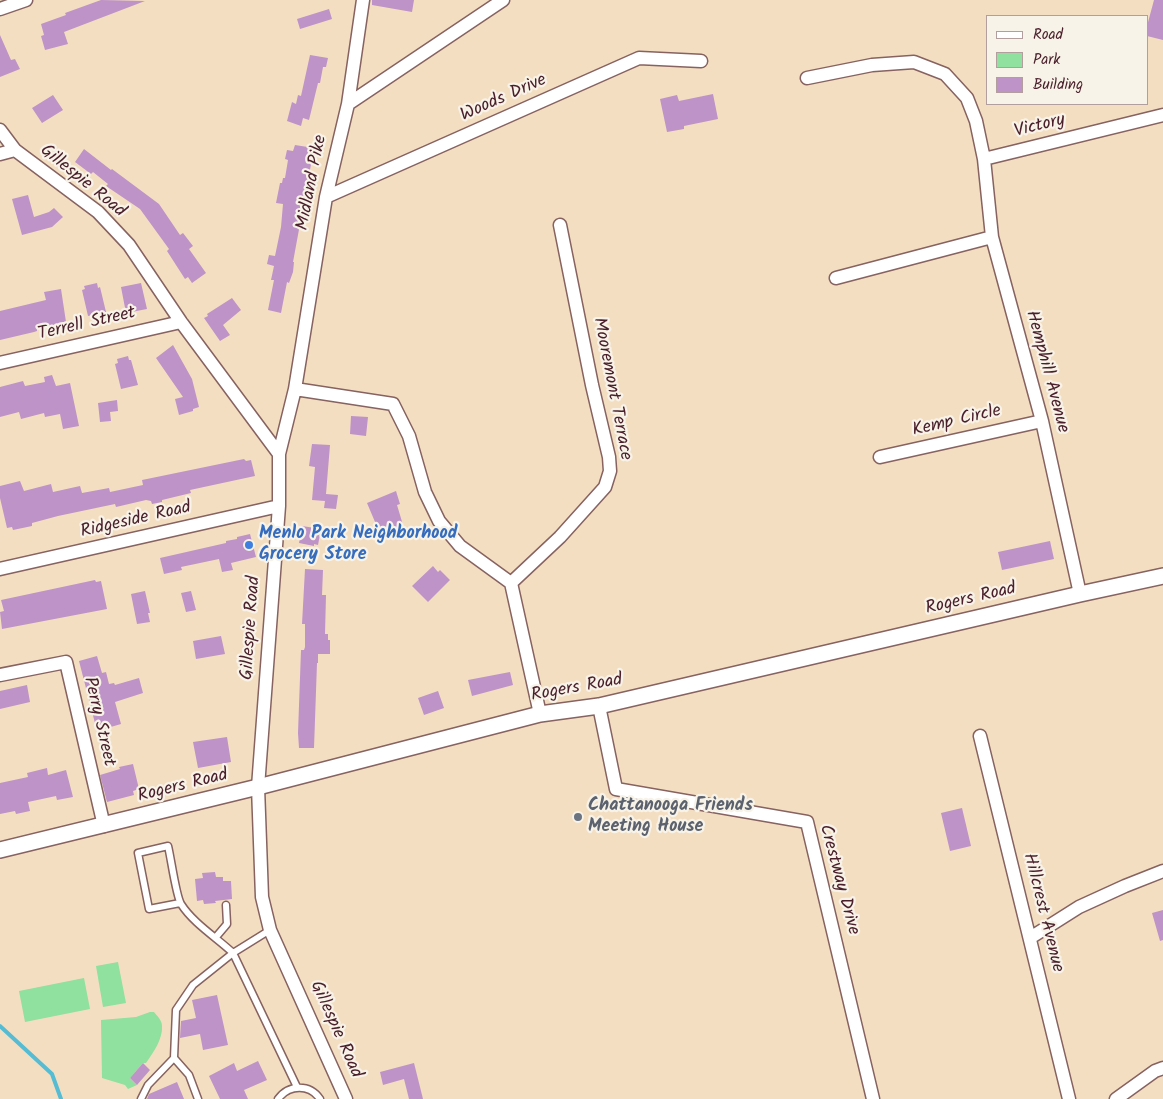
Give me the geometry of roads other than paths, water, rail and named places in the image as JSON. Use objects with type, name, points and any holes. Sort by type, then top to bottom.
[{"type":"street","points":[[0,9],[26,0]]},
{"type":"street","name":"Midland Pike","points":[[279,454],[295,389],[326,197],[348,104],[363,0]]},
{"type":"street","points":[[348,104],[504,0]]},
{"type":"street","name":"Woods Drive","points":[[326,197],[639,58],[701,61]]},
{"type":"street","name":"Hemphill Avenue","points":[[808,78],[872,65],[914,62],[945,74],[968,98],[976,121],[984,159],[992,237],[1042,421],[1080,594]]},
{"type":"street","name":"Victory","points":[[984,159],[1163,115]]},
{"type":"street","name":"Gillespie Road","points":[[0,130],[15,150],[98,212],[129,245],[181,322],[279,454],[279,506],[258,788],[262,897],[270,930],[346,1099]]},
{"type":"street","points":[[0,154],[15,150]]},
{"type":"street","name":"Mooremont Terrace","points":[[511,583],[560,538],[604,488],[610,471],[609,457],[592,385],[560,225]]},
{"type":"street","points":[[836,278],[992,237]]},
{"type":"street","name":"Terrell Street","points":[[0,363],[181,322]]},
{"type":"street","points":[[295,389],[393,404],[409,436],[425,492],[439,520],[460,546],[511,583],[540,714]]},
{"type":"street","name":"Kemp Circle","points":[[880,457],[1042,421]]},
{"type":"street","name":"Ridgeside Road","points":[[0,570],[279,506]]},
{"type":"street","name":"Rogers Road","points":[[0,850],[258,788],[540,714],[599,706],[1163,576]]},
{"type":"street","name":"Perry Street","points":[[0,675],[66,662],[104,826]]},
{"type":"street","name":"Crestway Drive","points":[[599,706],[616,789],[807,822],[873,1099]]},
{"type":"street","name":"Hillcrest Avenue","points":[[980,736],[1069,1099]]},
{"type":"street","points":[[1030,938],[1079,907],[1163,871]]},
{"type":"street","points":[[1116,1099],[1155,1071],[1163,1068]]},
{"type":"lane","points":[[180,903],[149,910],[138,853],[168,846],[180,903],[198,924],[233,953],[297,1087]]},
{"type":"lane","points":[[216,937],[227,924],[226,905]]},
{"type":"lane","points":[[141,1099],[148,1086],[174,1058],[176,1010],[193,985],[233,953],[270,930]]},
{"type":"lane","points":[[174,1058],[188,1075],[198,1099]]},
{"type":"lane","points":[[278,1099],[285,1091],[297,1087],[310,1090],[320,1099]]},
{"type":"waterway","points":[[0,1026],[52,1074],[61,1099]]},
{"type":"place","name":"Menlo Park Neighborhood Grocery Store","points":[[249,545]]},
{"type":"place","name":"Chattanooga Friends Meeting House","points":[[578,817]]}]
